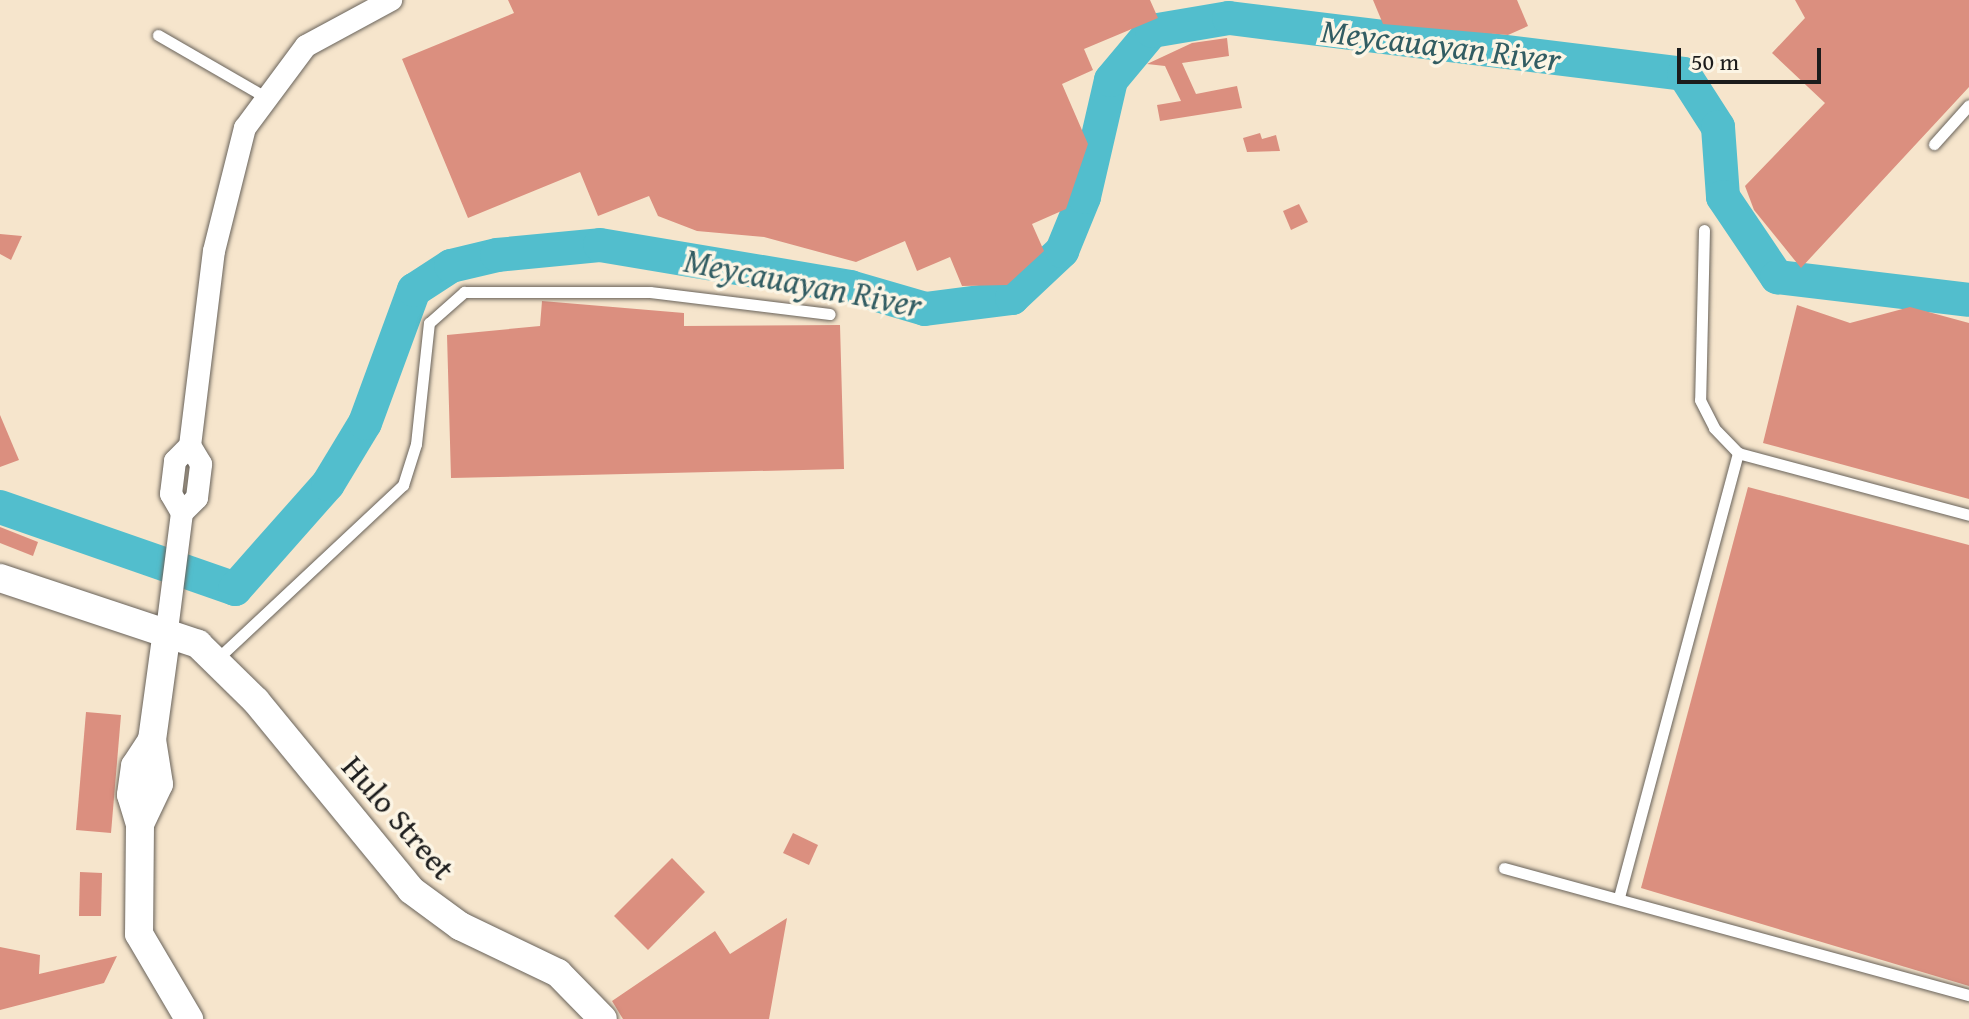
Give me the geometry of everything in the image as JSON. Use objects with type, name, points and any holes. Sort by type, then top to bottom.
[{"type":"street","points":[[189,1019],[139,934],[140,824],[131,795],[135,766],[152,740],[182,513],[171,494],[175,461],[190,446],[221,206],[262,95],[332,26],[391,0]]},
{"type":"street","name":"Hulo Street","points":[[0,578],[167,630],[217,659],[411,890],[460,926],[558,973],[603,1019]]},
{"type":"lane","points":[[158,35],[262,95]]},
{"type":"lane","points":[[1934,144],[1969,105]]},
{"type":"lane","points":[[1704,230],[1700,400],[1738,453],[1969,515]]},
{"type":"lane","points":[[217,659],[403,485],[416,444],[429,323],[464,292],[650,292],[830,314]]},
{"type":"lane","points":[[1619,897],[1738,453]]},
{"type":"lane","points":[[1504,868],[1969,995]]},
{"type":"building","points":[[508,0],[1150,0],[1158,18],[1084,49],[1093,70],[1062,84],[1088,144],[1066,209],[1032,224],[1044,251],[1007,285],[962,286],[950,257],[917,271],[905,241],[856,262],[764,237],[697,231],[658,216],[649,196],[598,216],[580,172],[468,218],[402,59],[514,13]]},
{"type":"building","points":[[1373,0],[1517,0],[1528,26],[1508,35],[1383,24]]},
{"type":"building","points":[[1795,0],[1969,0],[1969,87],[1801,268],[1754,210],[1745,186],[1825,103],[1772,53],[1805,18]]},
{"type":"building","points":[[1227,38],[1229,56],[1182,63],[1196,94],[1237,86],[1242,108],[1160,121],[1157,105],[1181,101],[1165,66],[1147,64],[1192,43]]},
{"type":"building","points":[[1260,133],[1262,139],[1276,135],[1280,151],[1247,152],[1243,138]]},
{"type":"building","points":[[1299,204],[1308,222],[1291,230],[1283,211]]},
{"type":"building","points":[[0,234],[22,236],[11,260],[0,254]]},
{"type":"building","points":[[542,301],[684,313],[684,326],[840,325],[844,469],[451,478],[447,335],[540,326]]},
{"type":"building","points":[[1797,305],[1850,323],[1910,307],[1969,323],[1969,499],[1763,443]]},
{"type":"building","points":[[0,415],[19,460],[0,467]]},
{"type":"building","points":[[1748,487],[1969,545],[1969,986],[1641,888]]},
{"type":"building","points":[[0,527],[38,542],[33,556],[0,543]]},
{"type":"building","points":[[86,712],[121,715],[111,833],[76,830]]},
{"type":"building","points":[[793,833],[818,845],[809,865],[783,853]]},
{"type":"building","points":[[672,858],[705,892],[648,950],[614,916]]},
{"type":"building","points":[[80,872],[102,873],[101,916],[79,916]]},
{"type":"building","points":[[787,918],[769,1019],[623,1019],[612,1001],[715,931],[730,954]]},
{"type":"building","points":[[0,947],[40,955],[39,974],[117,956],[104,983],[0,1010]]},
{"type":"waterway","name":"Meycauayan River","points":[[0,507],[235,589],[328,484],[365,423],[414,290],[451,266],[497,255],[600,245],[850,287],[925,309],[1012,298],[1062,251],[1084,197],[1111,80],[1152,31],[1229,18],[1684,74],[1718,127],[1723,197],[1777,277],[1969,300]]}]
